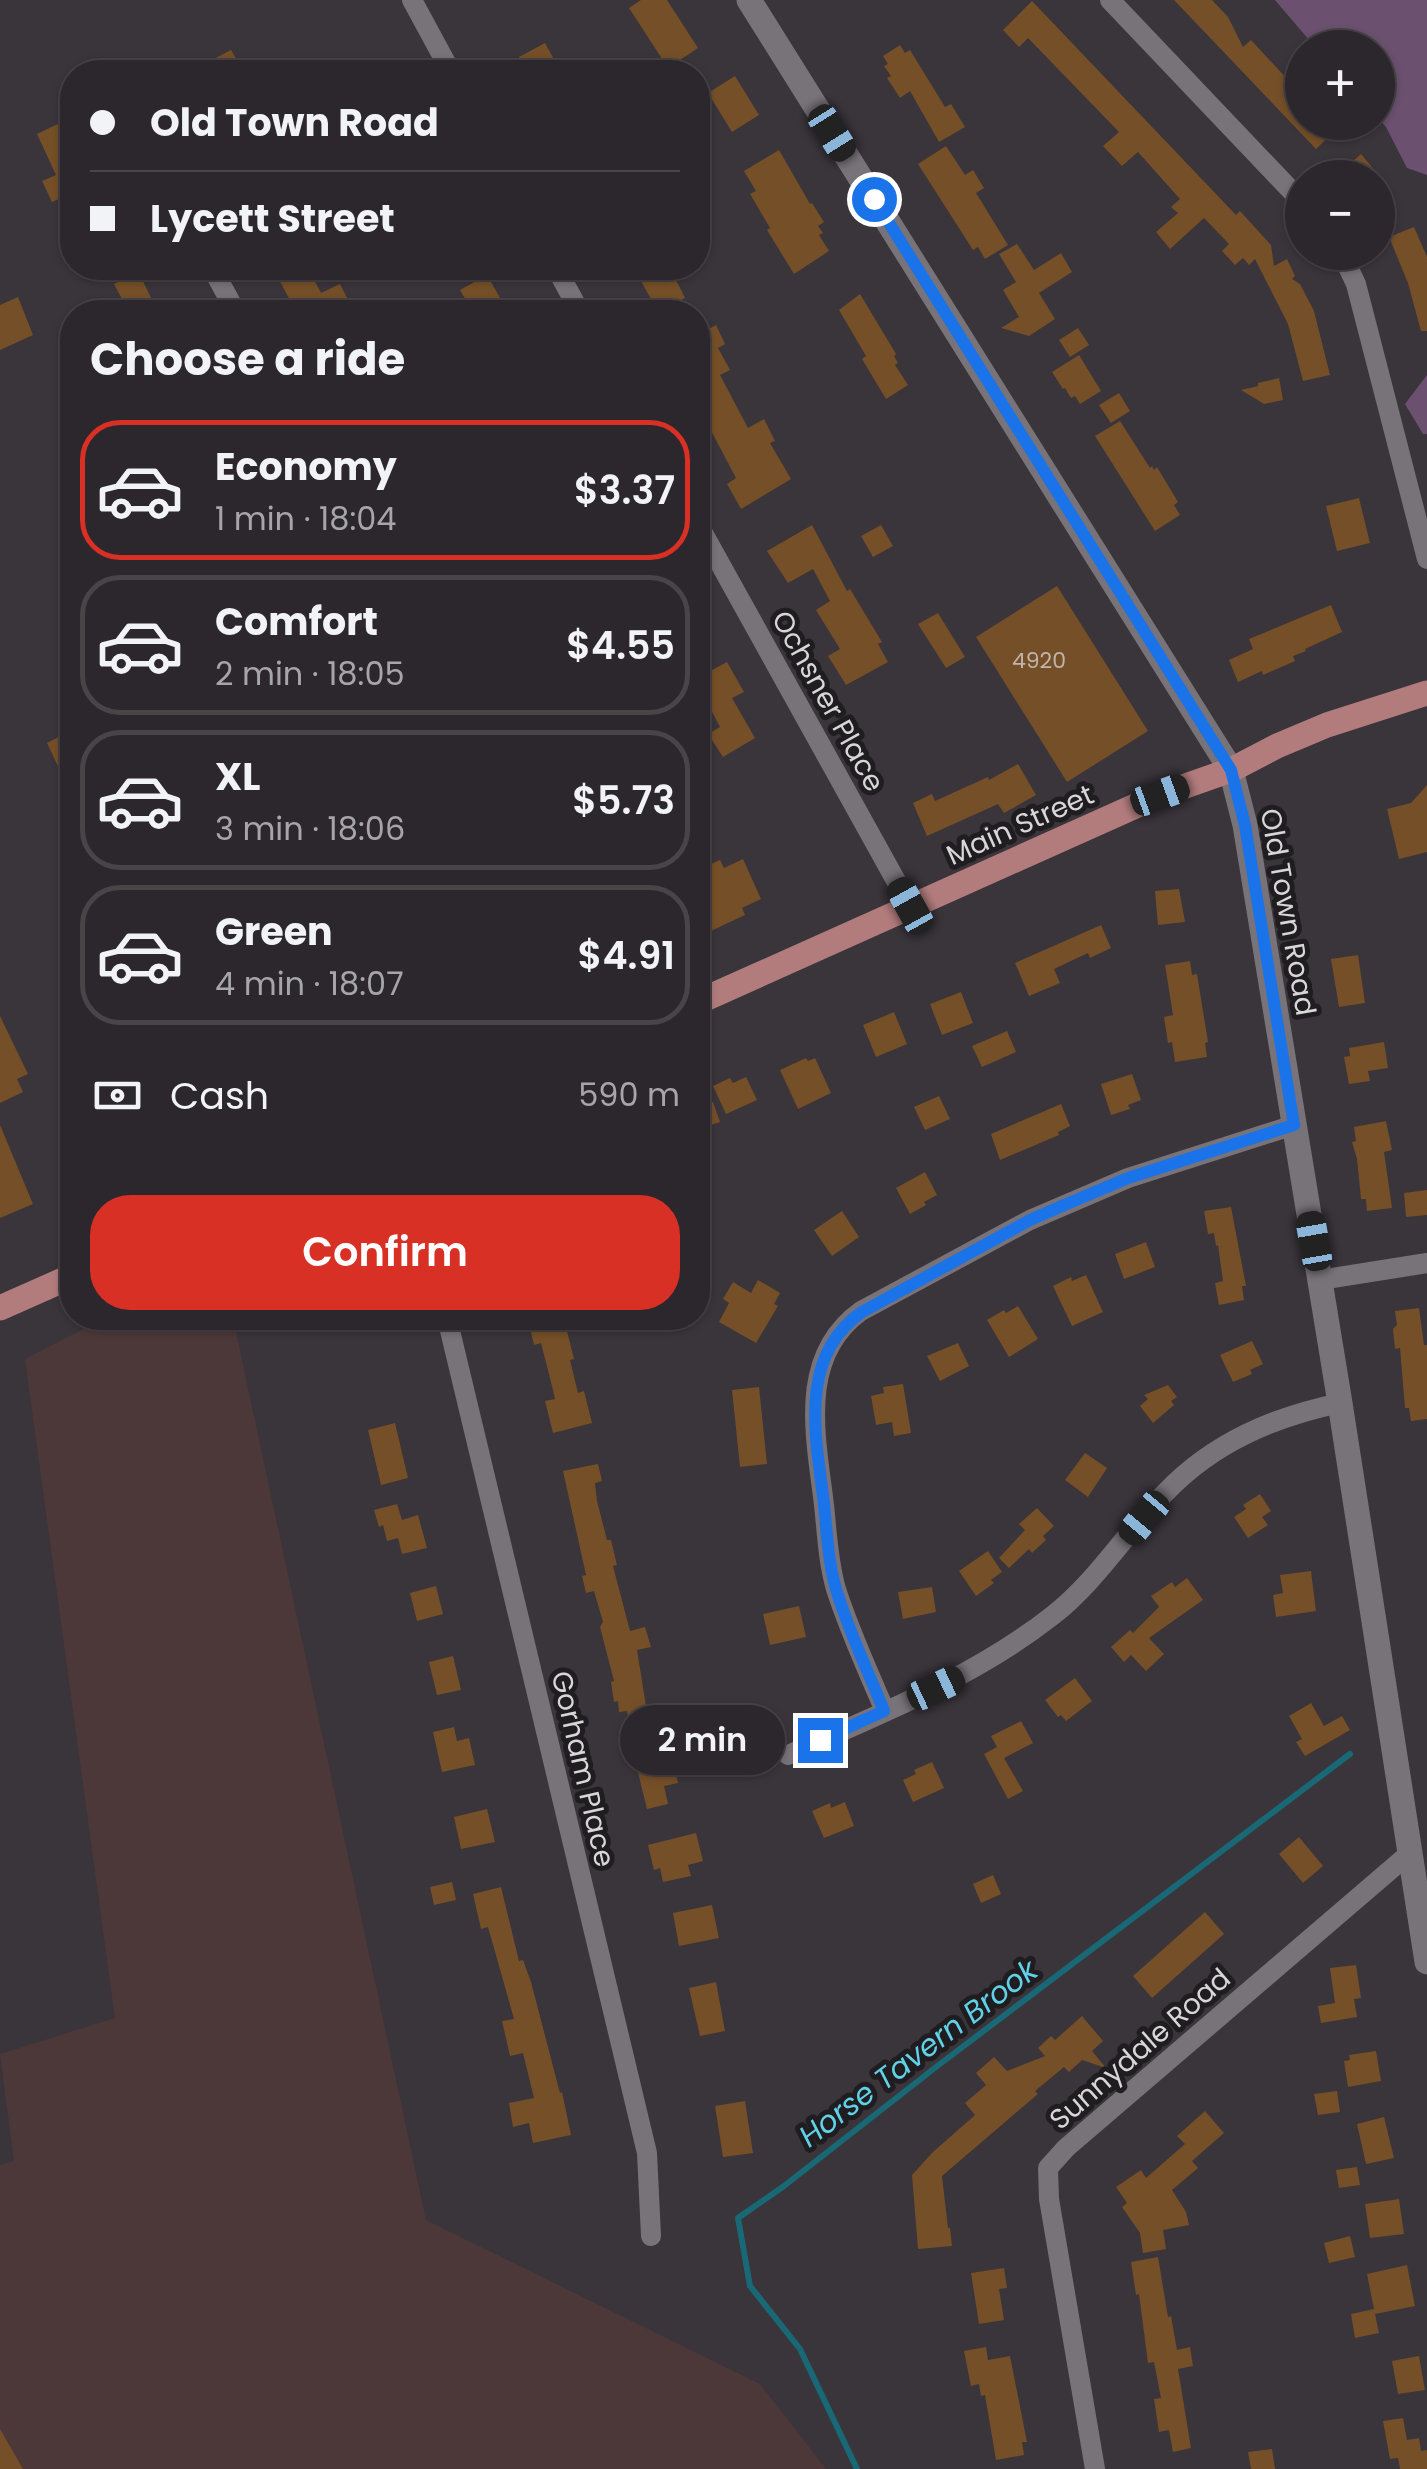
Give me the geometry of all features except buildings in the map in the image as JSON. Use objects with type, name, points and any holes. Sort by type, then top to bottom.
[{"type":"main road","name":"Old Town Road","points":[[750,0],[1231,770],[1245,825],[1320,1280],[1427,1962]]},
{"type":"main road","name":"Main Street","points":[[710,997],[1160,795],[1231,770],[1328,725],[1427,693]]},
{"type":"main road","points":[[0,1308],[60,1281]]},
{"type":"street","points":[[412,0],[444,60]]},
{"type":"street","points":[[1110,0],[1285,184]]},
{"type":"street","points":[[1349,270],[1427,559]]},
{"type":"street","name":"Ochsner Place","points":[[710,546],[910,906]]},
{"type":"street","points":[[884,1711],[834,1583],[815,1429],[816,1388],[831,1342],[846,1322],[862,1312],[1030,1220],[1128,1178],[1294,1125]]},
{"type":"street","points":[[1320,1280],[1427,1263]]},
{"type":"street","name":"Gorham Place","points":[[450,1330],[647,2153],[651,2236]]},
{"type":"street","points":[[788,1755],[1008,1649],[1080,1594],[1165,1493],[1211,1453],[1298,1412],[1340,1402]]},
{"type":"street","name":"Sunnydale Road","points":[[1095,2469],[1048,2199],[1048,2168],[1066,2148],[1410,1853]]},
{"type":"shaded area","points":[[1275,0],[1427,0],[1427,175],[1407,168],[1393,140],[1395,30],[1301,30]]},
{"type":"shaded area","points":[[1427,375],[1427,434],[1423,434],[1405,404]]},
{"type":"shaded area","points":[[82,1330],[236,1330],[426,2220],[760,2384],[826,2469],[0,2469],[0,2165],[14,2161],[0,2054],[115,2018],[25,1359]]},
{"type":"waterway","name":"Horse Tavern Brook","points":[[857,2469],[800,2349],[750,2286],[738,2218],[1350,1754]]},
{"type":"route","points":[[820,1740],[884,1711],[834,1583],[815,1429],[816,1388],[822,1364],[831,1342],[846,1322],[1030,1220],[1128,1178],[1294,1125],[1245,825],[1231,770],[874,199]]}]
